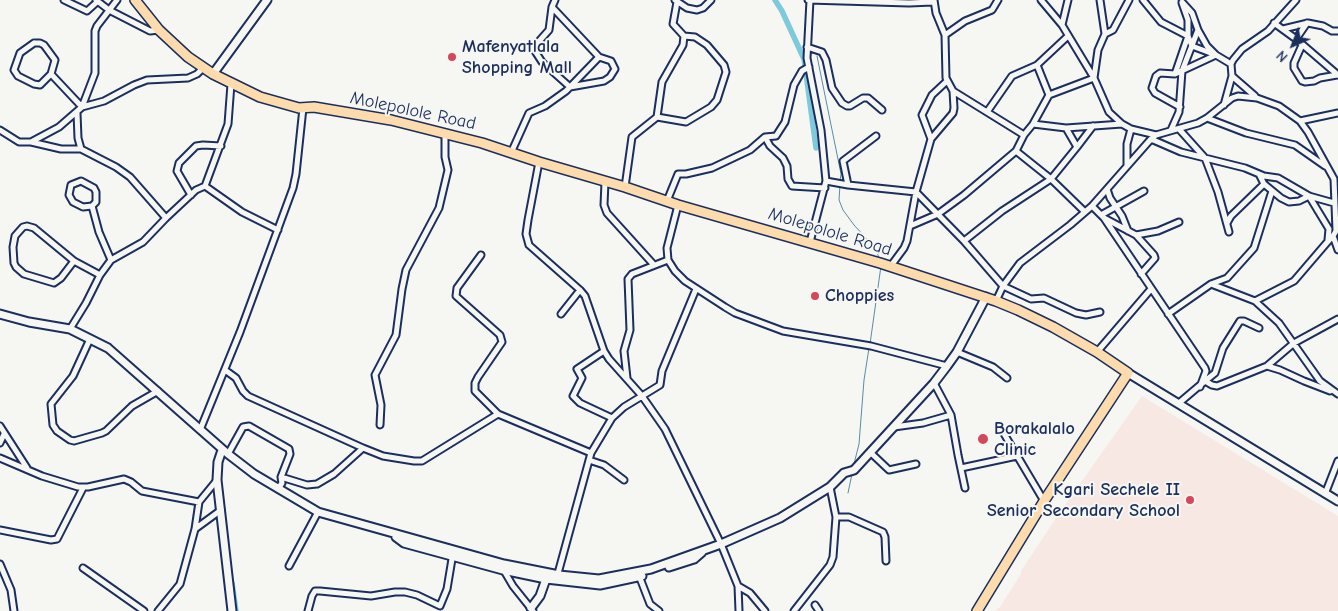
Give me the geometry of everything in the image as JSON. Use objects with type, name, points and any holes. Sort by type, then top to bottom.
[{"type":"main road","name":"Molepolole Road","points":[[135,0],[159,30],[188,57],[213,74],[260,97],[313,112],[445,137],[511,153]]},
{"type":"main road","name":"Molepolole Road","points":[[304,108],[314,107],[391,120],[482,143],[678,205],[810,242],[996,300],[1033,316],[1097,352],[1128,373]]},
{"type":"main road","points":[[977,611],[1044,501],[1128,373]]},
{"type":"street","points":[[64,0],[87,11],[92,8],[96,1],[109,10],[150,31],[159,30]]},
{"type":"street","points":[[31,142],[77,114],[82,107],[95,73],[95,31],[116,0]]},
{"type":"street","points":[[213,74],[268,0]]},
{"type":"street","points":[[555,0],[552,7],[549,30],[533,48],[542,62],[570,87]]},
{"type":"street","points":[[657,118],[686,122],[711,107],[717,100],[726,72],[724,65],[707,45],[695,37],[684,36],[673,24],[676,1],[687,8],[697,10],[703,8],[711,0]]},
{"type":"street","points":[[810,242],[826,181],[821,130],[808,66],[809,0],[934,1],[936,13],[945,35],[947,81],[953,91],[955,103],[953,113],[931,139],[916,192],[904,248],[890,267]]},
{"type":"street","points":[[945,35],[965,21],[992,10],[998,0]]},
{"type":"street","points":[[1042,0],[1062,25],[1094,78],[1109,112],[1122,124],[1131,129],[1156,135]]},
{"type":"street","points":[[1062,25],[1068,0]]},
{"type":"street","points":[[1094,78],[1098,50],[1105,34],[1100,0]]},
{"type":"street","points":[[1105,34],[1113,30],[1129,0]]},
{"type":"street","points":[[1143,0],[1161,22],[1188,36],[1192,46],[1216,55],[1231,64]]},
{"type":"street","points":[[1224,105],[1232,76],[1231,64],[1242,49],[1265,34],[1296,0]]},
{"type":"street","points":[[1175,74],[1188,36],[1188,20],[1182,1]]},
{"type":"street","points":[[1182,1],[1192,13],[1202,39],[1216,55]]},
{"type":"street","points":[[552,7],[598,57],[613,63],[615,69],[610,77],[604,81],[570,87]]},
{"type":"street","points":[[1274,23],[1338,75]]},
{"type":"street","points":[[1283,29],[1308,23],[1335,31],[1338,36]]},
{"type":"street","points":[[1296,39],[1308,23]]},
{"type":"street","points":[[1172,130],[1180,106],[1182,71],[1198,30]]},
{"type":"street","points":[[625,187],[632,137],[657,118],[662,82],[682,48],[684,36]]},
{"type":"street","points":[[987,112],[1012,76],[1037,65],[1068,36]]},
{"type":"street","points":[[40,42],[55,60],[51,74],[40,85],[18,76],[14,70],[20,53],[34,43],[40,42]]},
{"type":"street","points":[[1302,45],[1294,63],[1294,68],[1302,81],[1314,81],[1338,75]]},
{"type":"street","points":[[807,47],[822,52],[826,60],[832,88],[842,103],[850,106],[863,98],[868,98],[882,110]]},
{"type":"street","points":[[1180,106],[1157,95],[1152,88],[1154,79],[1158,74],[1175,74],[1216,55]]},
{"type":"street","points":[[511,153],[529,113],[545,106],[570,87],[598,57]]},
{"type":"street","points":[[1037,65],[1049,95]]},
{"type":"street","points":[[667,201],[678,174],[712,168],[750,150],[765,138],[776,136],[784,126],[793,87],[808,66]]},
{"type":"street","points":[[82,107],[104,101],[141,82],[188,78],[197,74],[203,68]]},
{"type":"street","points":[[51,74],[82,107]]},
{"type":"street","points":[[1232,76],[1257,98]]},
{"type":"street","points":[[910,226],[938,214],[964,195],[1016,151],[1049,95],[1094,78]]},
{"type":"street","points":[[931,139],[922,115],[932,95],[947,81]]},
{"type":"street","points":[[70,329],[100,275],[111,260],[143,242],[196,190],[205,186],[221,146],[230,115],[231,84]]},
{"type":"street","points":[[953,91],[1024,135]]},
{"type":"street","points":[[996,300],[1015,268],[1025,258],[1092,206],[1151,139],[1156,135],[1179,129],[1207,118],[1232,98],[1238,96],[1257,98],[1279,106],[1300,121],[1327,168]]},
{"type":"street","points":[[200,430],[225,370],[295,181],[304,108]]},
{"type":"street","points":[[1107,124],[1109,112]]},
{"type":"street","points":[[1300,121],[1338,113]]},
{"type":"street","points":[[77,114],[78,138],[81,149]]},
{"type":"street","points":[[1207,118],[1246,133],[1296,145],[1336,177],[1334,202],[1336,230],[1331,238],[1294,281],[1255,301]]},
{"type":"street","points":[[1033,124],[1066,128],[1122,124]]},
{"type":"street","points":[[964,241],[1002,210],[1051,179],[1093,126]]},
{"type":"street","points":[[1066,128],[1077,147]]},
{"type":"street","points":[[1128,165],[1127,144],[1131,129]]},
{"type":"street","points":[[1179,129],[1205,158],[1215,182],[1229,232]]},
{"type":"street","points":[[0,130],[19,142],[31,142],[61,149],[81,149],[124,172],[166,218]]},
{"type":"street","points":[[848,186],[843,161],[876,136]]},
{"type":"street","points":[[380,425],[381,405],[375,375],[396,335],[406,270],[439,208],[448,170],[445,157],[445,137]]},
{"type":"street","points":[[765,138],[770,146],[783,158],[787,166],[788,180],[792,186],[825,188]]},
{"type":"street","points":[[1151,139],[1175,150],[1278,178],[1309,196],[1334,202]]},
{"type":"street","points":[[191,195],[177,171],[179,163],[196,146],[221,146]]},
{"type":"street","points":[[1016,151],[1051,179],[1085,212]]},
{"type":"street","points":[[539,162],[528,220],[527,240],[532,249],[585,296],[604,351],[642,396],[670,438],[721,544],[738,586],[739,611]]},
{"type":"street","points":[[1259,174],[1264,184],[1289,202],[1299,201],[1309,196]]},
{"type":"street","points":[[81,181],[94,188],[96,202],[92,206],[83,207],[73,202],[68,195],[71,185],[81,181]]},
{"type":"street","points":[[826,181],[848,186],[916,192],[964,241],[1003,286],[1031,299],[1044,298],[1076,313],[1086,315],[1100,312]]},
{"type":"street","points":[[605,182],[604,205],[607,213],[654,265]]},
{"type":"street","points":[[1228,223],[1231,216],[1264,184]]},
{"type":"street","points":[[205,186],[242,212],[278,230]]},
{"type":"street","points":[[1107,189],[1128,231]]},
{"type":"street","points":[[1102,217],[1144,191]]},
{"type":"street","points":[[1168,314],[1211,284],[1227,278],[1254,248],[1272,191]]},
{"type":"street","points":[[1309,196],[1329,229],[1331,238],[1338,250]]},
{"type":"street","points":[[678,205],[667,248],[668,260],[675,271],[696,289],[735,313],[783,331],[871,346],[947,366]]},
{"type":"street","points":[[92,206],[105,249],[111,260]]},
{"type":"street","points":[[1092,206],[1102,217],[1206,370],[1208,380],[1212,385],[1217,386],[1267,366],[1294,343],[1338,319]]},
{"type":"street","points":[[1102,217],[1136,236],[1155,256],[1141,274]]},
{"type":"street","points":[[1136,236],[1158,231],[1179,222]]},
{"type":"street","points":[[74,261],[61,278],[54,283],[24,274],[14,263],[13,247],[15,236],[23,227],[30,226],[74,261],[100,275]]},
{"type":"street","points":[[481,255],[455,292],[459,300],[500,335],[502,339],[501,345],[478,377],[474,387],[477,394],[498,414],[591,453]]},
{"type":"street","points":[[628,378],[624,351],[630,330],[628,279],[632,274],[668,260]]},
{"type":"street","points":[[1211,284],[1255,301],[1279,323],[1320,382],[1336,393]]},
{"type":"street","points":[[557,578],[591,453],[612,418],[624,407],[660,385],[662,371],[696,289]]},
{"type":"street","points":[[1097,352],[1151,289]]},
{"type":"street","points":[[561,314],[580,290]]},
{"type":"street","points":[[0,314],[29,322],[70,329],[114,353],[225,452],[278,489],[318,512],[546,579],[599,579],[638,574],[721,544],[780,518],[830,487],[844,473],[854,470],[934,383],[957,352],[986,298]]},
{"type":"street","points":[[1179,403],[1216,373],[1223,348],[1240,321],[1259,328]]},
{"type":"street","points":[[90,339],[73,376],[52,404],[53,425],[56,431],[70,440],[102,433],[132,406],[158,391]]},
{"type":"street","points":[[604,351],[578,369],[582,378],[573,396],[580,403],[612,418]]},
{"type":"street","points":[[957,352],[993,367],[1007,378]]},
{"type":"street","points":[[1267,366],[1336,393]]},
{"type":"street","points":[[225,370],[236,378],[248,396],[383,456],[418,462],[498,414]]},
{"type":"street","points":[[1200,387],[1206,370]]},
{"type":"street","points":[[1128,373],[1338,501]]},
{"type":"street","points":[[934,383],[952,415],[965,488]]},
{"type":"street","points":[[894,427],[923,423],[952,415]]},
{"type":"street","points":[[0,426],[27,468]]},
{"type":"street","points":[[232,611],[222,510],[217,480],[218,462],[243,427],[249,426],[289,449],[290,454],[281,477],[282,482],[278,489]]},
{"type":"street","points":[[1003,432],[1044,501]]},
{"type":"street","points":[[0,443],[4,434]]},
{"type":"street","points":[[281,477],[307,485],[317,484],[334,474],[363,448]]},
{"type":"street","points":[[871,453],[889,470],[916,464]]},
{"type":"street","points":[[961,468],[1017,456]]},
{"type":"street","points":[[0,458],[42,476],[83,488],[124,479],[142,490],[199,502]]},
{"type":"street","points":[[589,460],[604,465],[624,480]]},
{"type":"street","points":[[1325,494],[1338,461]]},
{"type":"street","points":[[1332,477],[1338,480]]},
{"type":"street","points":[[159,611],[180,584],[195,529],[199,502],[217,480]]},
{"type":"street","points":[[794,611],[830,565],[835,549],[836,517],[830,487]]},
{"type":"street","points":[[0,530],[51,540],[57,539],[83,488]]},
{"type":"street","points":[[195,529],[222,510]]},
{"type":"street","points":[[289,566],[318,512]]},
{"type":"street","points":[[836,517],[849,517],[882,532],[885,537],[886,561]]},
{"type":"street","points":[[308,611],[312,596],[320,591],[371,596],[405,592],[417,595],[438,608],[447,588],[453,553]]},
{"type":"street","points":[[0,564],[11,590],[14,611]]},
{"type":"street","points":[[504,567],[557,578]]},
{"type":"street","points":[[504,567],[513,586],[532,610],[540,596],[546,579]]},
{"type":"street","points":[[83,568],[144,611]]},
{"type":"street","points":[[638,574],[650,604],[658,611]]},
{"type":"street","points":[[738,586],[750,593],[765,611]]},
{"type":"street","points":[[815,605],[819,611]]},
{"type":"shaded area","name":"Kgari Sechele II Senior Secondary School","points":[[1142,396],[1338,516],[1338,611],[995,611],[1000,607],[1060,512]]},
{"type":"waterway","points":[[775,0],[804,59],[816,148]]},
{"type":"waterway","points":[[817,56],[841,174],[840,181]]},
{"type":"waterway","points":[[840,185],[839,200],[843,210],[876,249],[879,258]]},
{"type":"waterway","points":[[870,344],[881,266]]},
{"type":"waterway","points":[[853,468],[859,444],[864,380],[869,348]]},
{"type":"waterway","points":[[848,493],[852,474]]},
{"type":"waterway","points":[[232,583],[236,611]]},
{"type":"place","name":"Mafenyatlala Shopping Mall","points":[[452,57]]},
{"type":"place","name":"Choppies","points":[[815,296]]},
{"type":"place","name":"Borakalalo Clinic","points":[[983,439]]},
{"type":"place","name":"Kgari Sechele II Senior Secondary School","points":[[1190,500]]}]
